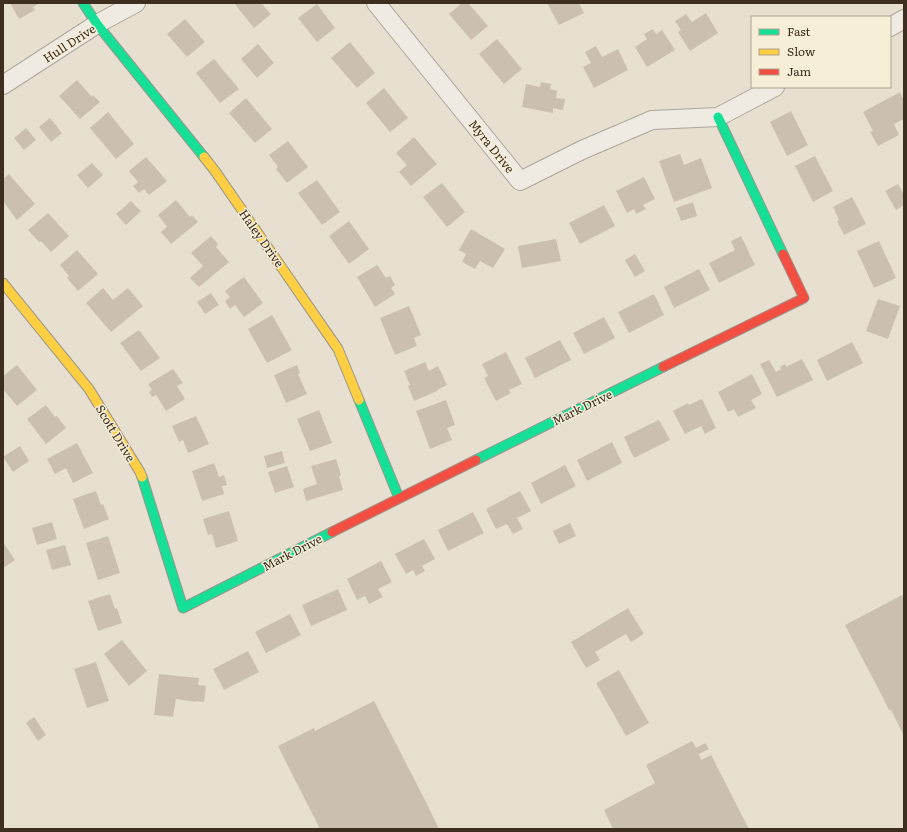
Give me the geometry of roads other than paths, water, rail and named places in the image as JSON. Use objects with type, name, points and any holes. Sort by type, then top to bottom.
[{"type":"street","name":"Haley Drive","points":[[83,3],[97,24],[216,171],[338,349],[398,498]]},
{"type":"street","name":"Hull Drive","points":[[3,85],[97,24],[136,3]]},
{"type":"street","name":"Myra Drive","points":[[376,3],[520,181],[582,150],[652,120],[718,117]]},
{"type":"street","points":[[891,26],[904,19]]},
{"type":"street","points":[[718,117],[773,88]]},
{"type":"street","name":"Mark Drive","points":[[183,608],[398,498],[804,298],[718,117]]},
{"type":"street","name":"Scott Drive","points":[[3,283],[89,390],[140,472],[183,608]]}]
